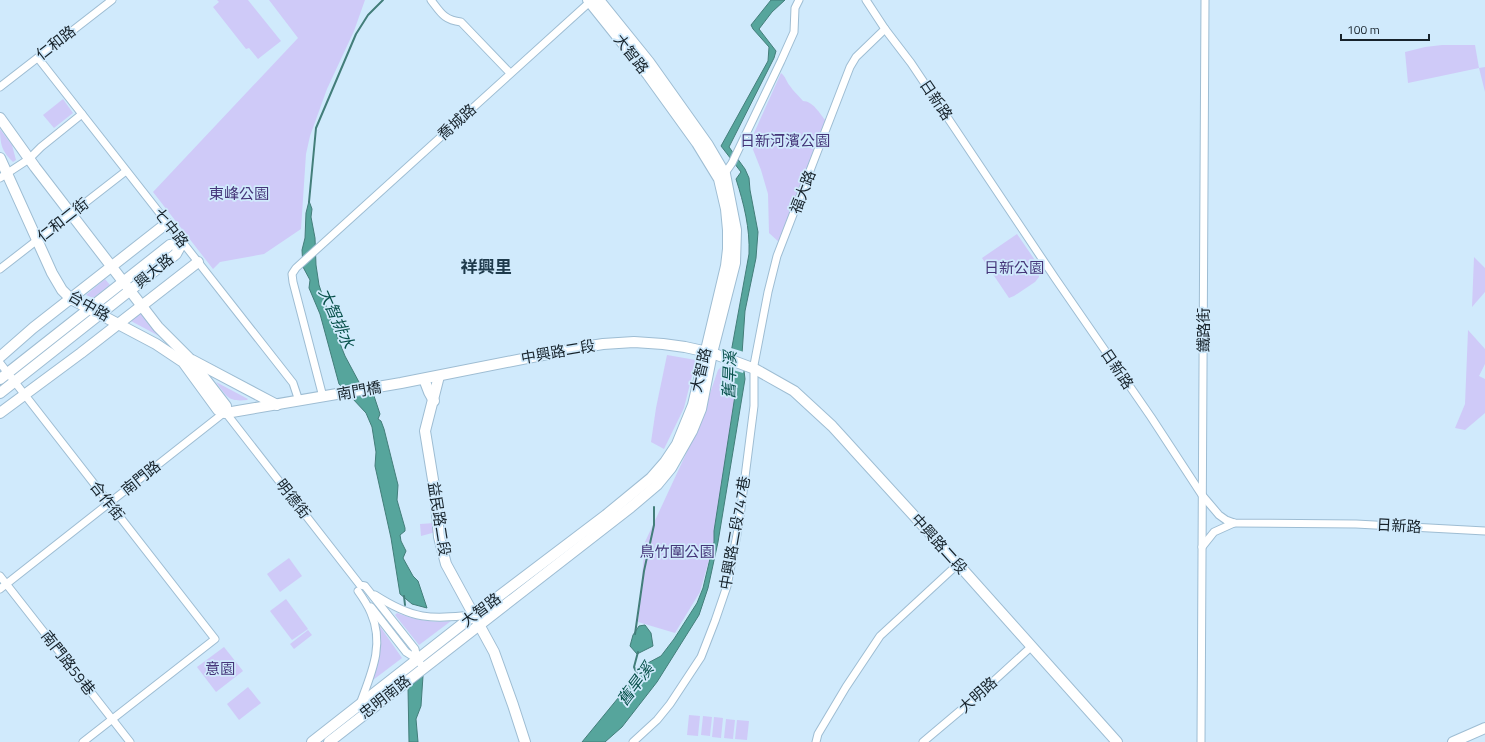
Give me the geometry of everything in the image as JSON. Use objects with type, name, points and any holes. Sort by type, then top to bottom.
[{"type":"street","name":"仁和路","points":[[0,87],[112,0]]},
{"type":"street","points":[[431,0],[445,17],[451,21],[461,22],[510,73]]},
{"type":"street","name":"喬城路","points":[[326,397],[293,282],[292,274],[296,268],[592,0]]},
{"type":"street","name":"大智路","points":[[442,653],[631,507],[657,485],[671,468],[692,431],[700,409],[708,352],[726,266],[728,248],[726,209],[722,176],[592,0]]},
{"type":"street","points":[[722,176],[736,155],[794,32],[795,8],[799,0]]},
{"type":"street","name":"日新路","points":[[866,0],[1151,417],[1202,495],[1219,515],[1234,523],[1356,524],[1485,531]]},
{"type":"street","name":"鐵路街","points":[[1201,742],[1205,0]]},
{"type":"street","name":"福大路","points":[[755,369],[762,322],[777,256],[850,66],[856,57],[885,29]]},
{"type":"street","name":"七中路","points":[[38,58],[293,383],[299,401]]},
{"type":"street","points":[[4,175],[29,159],[41,147],[82,114]]},
{"type":"street","points":[[0,118],[70,214],[158,327],[189,358],[226,406],[226,414],[326,397]]},
{"type":"street","name":"台中路","points":[[0,158],[4,175],[59,286],[71,299],[119,323],[156,344],[183,362],[218,410],[226,414]]},
{"type":"street","name":"仁和二街","points":[[0,269],[126,171]]},
{"type":"street","name":"興大路","points":[[0,357],[167,223]]},
{"type":"street","name":"興大路","points":[[4,376],[170,245],[182,243]]},
{"type":"street","name":"興大路","points":[[0,394],[176,254],[182,243]]},
{"type":"street","name":"興大路","points":[[0,413],[198,262]]},
{"type":"street","name":"中興路二段","points":[[390,386],[578,348],[603,344],[634,342],[663,344],[708,352],[755,369],[794,391],[832,426],[1032,646],[1054,675],[1117,742]]},
{"type":"street","name":"大智路","points":[[420,663],[474,615],[606,515],[655,473],[678,444],[693,405],[708,352]]},
{"type":"street","points":[[189,358],[277,405]]},
{"type":"street","name":"合作街","points":[[0,363],[4,376],[15,382],[215,639],[112,719]]},
{"type":"street","name":"中興路二段747巷","points":[[633,742],[657,720],[679,693],[701,657],[727,586],[736,542],[751,437],[755,369]]},
{"type":"street","name":"益民路二段","points":[[439,376],[434,401],[425,431],[435,492],[439,537],[446,564],[494,652],[514,705],[525,742]]},
{"type":"street","points":[[424,379],[434,401]]},
{"type":"street","name":"南門橋","points":[[326,397],[390,386]]},
{"type":"street","name":"南門路","points":[[0,589],[218,418],[226,414]]},
{"type":"street","name":"明德街","points":[[226,414],[406,652],[420,663]]},
{"type":"street","points":[[1201,547],[1214,532],[1234,523]]},
{"type":"street","points":[[816,742],[818,734],[846,687],[880,636],[958,564]]},
{"type":"street","name":"南門路59巷","points":[[0,576],[130,742]]},
{"type":"street","name":"明德街","points":[[359,588],[365,586],[371,592],[415,648],[420,663]]},
{"type":"street","points":[[359,588],[371,612],[377,638],[375,663],[359,704]]},
{"type":"street","points":[[371,592],[399,610],[427,618],[447,618],[474,615]]},
{"type":"street","name":"大明路","points":[[923,742],[974,699],[1032,646]]},
{"type":"street","name":"忠明南路","points":[[312,742],[359,704],[420,663],[442,653]]},
{"type":"street","name":"忠明南路","points":[[328,742],[420,663]]},
{"type":"street","points":[[82,742],[112,719]]},
{"type":"street","points":[[1453,742],[1485,728]]},
{"type":"green space","points":[[217,0],[248,0],[281,41],[258,59],[249,48],[246,49],[213,7],[219,2]]},
{"type":"green space","name":"東峰公園","points":[[269,0],[365,0],[354,31],[327,89],[310,136],[306,154],[301,229],[264,254],[220,262],[213,269],[153,192],[298,38]]},
{"type":"green space","points":[[1442,45],[1475,45],[1479,68],[1408,83],[1405,52]]},
{"type":"green space","points":[[1485,67],[1485,92],[1479,68]]},
{"type":"green space","name":"日新河濱公園","points":[[781,73],[791,88],[803,101],[813,105],[826,121],[780,243],[769,233],[768,194],[761,170],[750,142]]},
{"type":"green space","points":[[63,99],[73,113],[54,128],[43,115]]},
{"type":"green space","points":[[0,129],[12,145],[16,160],[13,162],[6,155],[2,147]]},
{"type":"green space","name":"日新公園","points":[[1017,234],[1039,266],[1039,277],[1035,282],[1009,298],[982,258]]},
{"type":"green space","points":[[1474,257],[1485,268],[1485,292],[1472,307]]},
{"type":"green space","points":[[105,279],[110,285],[93,298],[86,295]]},
{"type":"green space","points":[[140,311],[161,337],[129,320]]},
{"type":"green space","points":[[1468,330],[1485,349],[1485,364],[1479,376],[1485,379],[1485,413],[1465,430],[1455,428],[1465,404]]},
{"type":"green space","points":[[667,355],[696,360],[684,408],[664,449],[651,442],[656,408]]},
{"type":"green space","name":"鳥竹圍公園","points":[[722,366],[727,367],[736,378],[737,398],[714,542],[700,592],[675,633],[638,622],[645,542],[698,428],[718,370]]},
{"type":"green space","points":[[216,382],[248,399],[236,400],[228,397]]},
{"type":"green space","points":[[435,523],[436,532],[421,536],[420,524]]},
{"type":"green space","points":[[289,558],[302,576],[280,592],[267,574]]},
{"type":"green space","points":[[286,599],[308,629],[292,640],[270,611]]},
{"type":"green space","points":[[397,613],[437,622],[451,621],[419,645],[395,615]]},
{"type":"green space","points":[[379,625],[402,658],[373,680],[379,650]]},
{"type":"green space","points":[[308,630],[312,635],[294,649],[290,644]]},
{"type":"green space","name":"意園","points":[[224,647],[243,671],[216,692],[197,667]]},
{"type":"green space","points":[[248,687],[261,703],[239,720],[227,704]]},
{"type":"green space","points":[[689,715],[700,716],[698,736],[687,735]]},
{"type":"green space","points":[[703,716],[712,717],[710,736],[701,735]]},
{"type":"green space","points":[[714,717],[723,718],[721,738],[712,737]]},
{"type":"green space","points":[[726,719],[735,720],[733,739],[724,738]]},
{"type":"green space","points":[[737,720],[749,721],[747,740],[735,739]]},
{"type":"water","name":"舊旱溪","points":[[771,0],[785,0],[772,12],[759,29],[776,51],[774,58],[729,147],[745,169],[749,178],[758,232],[756,258],[745,311],[742,354],[745,379],[718,542],[708,588],[699,615],[657,682],[622,727],[605,742],[582,742],[646,664],[661,656],[674,639],[697,603],[703,588],[714,542],[714,531],[736,389],[728,369],[749,254],[749,235],[746,216],[736,179],[741,172],[721,146],[768,61],[769,47],[751,25]]},
{"type":"water","points":[[309,201],[312,209],[311,217],[315,238],[316,265],[319,285],[345,356],[360,384],[374,396],[380,414],[378,419],[381,421],[384,429],[398,485],[397,500],[405,528],[405,531],[400,535],[406,551],[403,558],[413,576],[418,581],[427,608],[412,604],[400,594],[391,538],[375,466],[376,452],[372,427],[366,413],[339,384],[320,314],[309,288],[310,280],[303,267],[302,250],[305,238],[306,213]]},
{"type":"water","points":[[645,625],[651,633],[653,646],[637,654],[630,646],[633,635],[639,626]]},
{"type":"water","points":[[423,676],[421,706],[416,719],[418,742],[409,742],[408,688]]},
{"type":"pier","points":[[731,348],[744,352],[745,366],[743,373],[726,368]]},
{"type":"waterway","name":"大智排水","points":[[309,202],[316,128],[356,34],[368,15],[383,0]]},
{"type":"waterway","points":[[635,634],[644,571],[654,525],[654,507]]},
{"type":"waterway","name":"大智排水","points":[[404,596],[405,605]]},
{"type":"waterway","name":"舊旱溪","points":[[638,652],[634,667],[638,676]]},
{"type":"district","name":"祥興里","points":[[486,267]]}]
